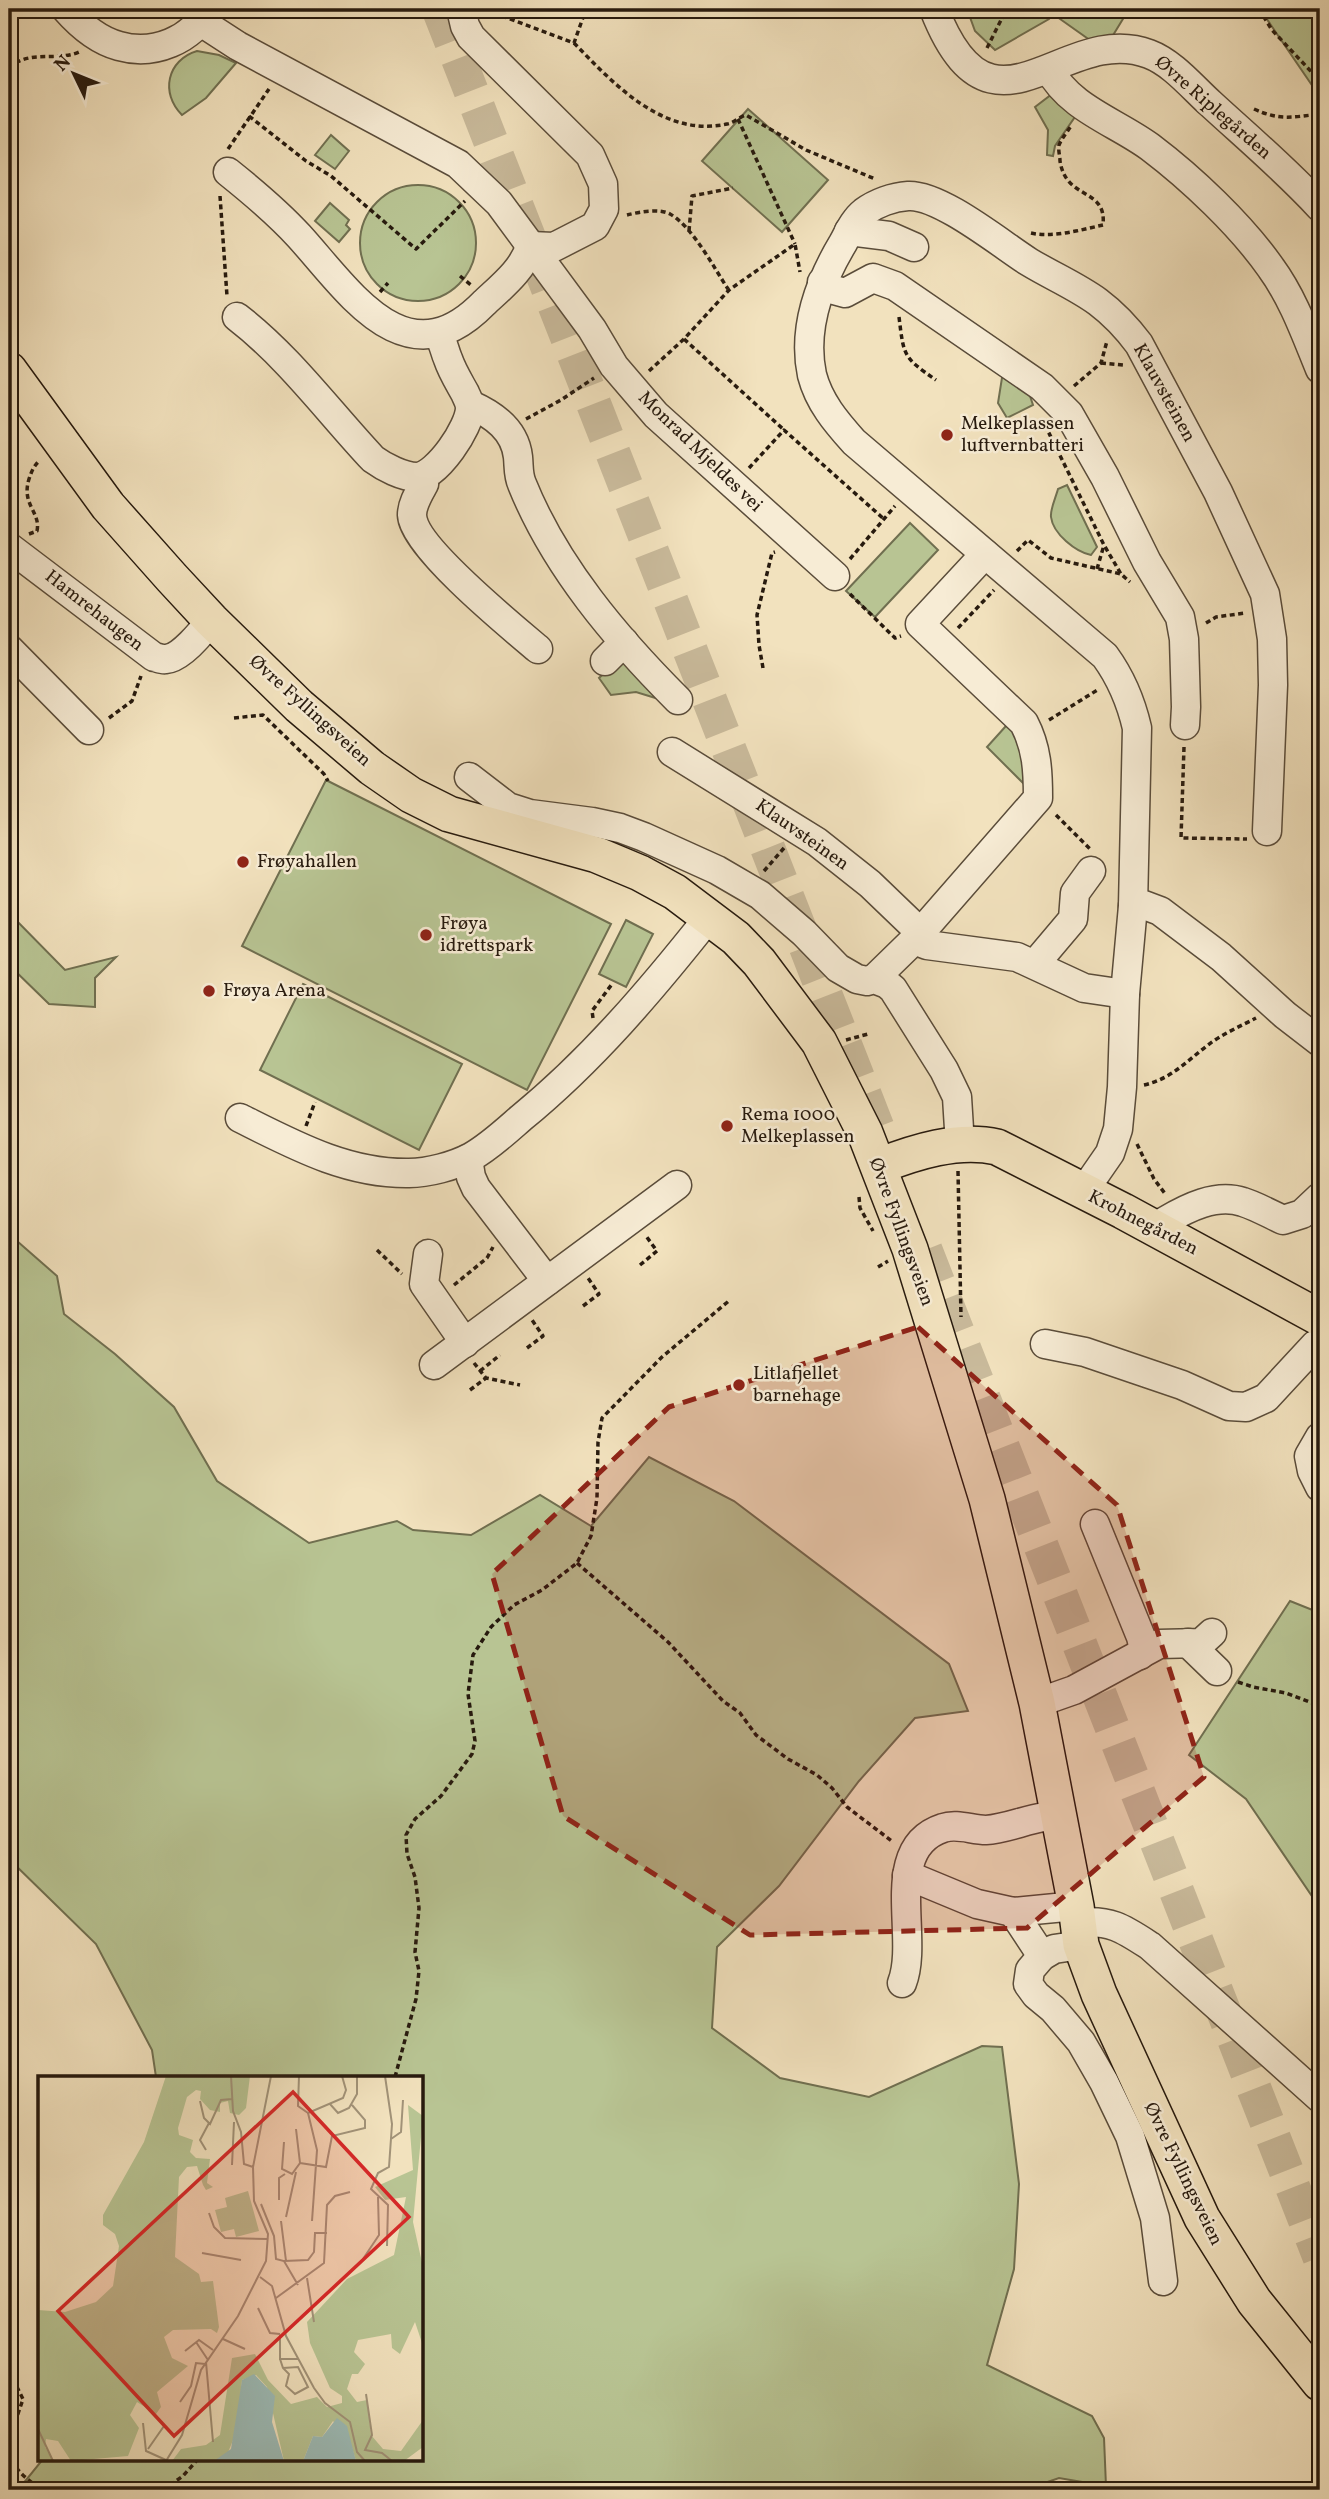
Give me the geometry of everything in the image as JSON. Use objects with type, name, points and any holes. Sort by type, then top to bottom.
[{"type":"main road","name":"Øvre Fyllingsveien","points":[[9,370],[108,506],[211,620],[299,706],[372,768],[411,796],[439,810],[472,822],[561,844],[608,859],[675,892],[736,938],[759,962],[819,1042],[848,1097],[879,1166],[910,1249],[987,1499],[1037,1703],[1078,1925],[1099,1994],[1202,2218],[1254,2301],[1320,2383]]},
{"type":"main road","name":"Krohnegården","points":[[879,1166],[913,1154],[960,1145],[981,1143],[997,1147],[1123,1211],[1319,1341]]},
{"type":"street","points":[[66,9],[82,26],[99,37],[119,46],[137,49],[159,47],[181,39],[205,15]]},
{"type":"street","points":[[224,174],[259,197],[292,228],[338,284],[372,316],[418,334],[438,335],[452,328],[478,309],[519,267],[530,246],[554,247],[595,226],[605,202],[603,184],[590,155],[471,37],[461,9]]},
{"type":"street","points":[[934,9],[956,52],[976,71]]},
{"type":"street","name":"Monrad Mjeldes vei","points":[[205,15],[238,46],[458,164],[483,186],[499,203],[592,329],[623,377],[656,415],[835,576]]},
{"type":"street","name":"Øvre Riplegården","points":[[976,71],[983,76],[1004,80],[1021,79],[1078,57],[1112,50],[1150,54],[1172,69],[1292,177],[1320,207]]},
{"type":"street","points":[[1049,69],[1059,85],[1082,105],[1149,146],[1241,230],[1272,268],[1284,289],[1320,369]]},
{"type":"street","points":[[919,197],[892,199],[873,205],[861,214],[849,231],[819,294],[810,330],[809,354],[813,377],[822,400],[832,417],[854,442],[1105,656],[1130,702],[1138,728],[1133,906],[1125,994],[1122,1091],[1118,1126],[1110,1153],[1083,1192]]},
{"type":"street","name":"Klauvsteinen","points":[[919,197],[986,231],[1030,262],[1073,284],[1122,323],[1139,344],[1218,492],[1265,594],[1273,662],[1267,831]]},
{"type":"street","points":[[849,231],[889,236],[914,247]]},
{"type":"street","points":[[819,294],[834,290],[845,293],[873,278],[900,290],[1042,387],[1069,414],[1105,477],[1147,562],[1180,617],[1184,639],[1185,725]]},
{"type":"street","points":[[232,307],[298,374],[373,459],[393,470],[420,477],[424,484],[413,506],[412,515],[417,530],[475,596],[538,649]]},
{"type":"street","points":[[438,335],[444,342],[447,359],[471,404],[506,428],[515,442],[521,482],[559,558],[615,652],[644,666],[678,700]]},
{"type":"street","points":[[298,374],[289,391],[323,426],[356,467]]},
{"type":"street","points":[[420,477],[445,457],[456,444],[471,404]]},
{"type":"street","name":"Hamrehaugen","points":[[17,541],[154,657],[165,660],[173,657],[197,638],[211,620]]},
{"type":"street","points":[[469,777],[509,807],[530,814],[620,828],[718,870],[760,895],[804,933],[838,968],[857,979],[874,979],[917,936],[1038,798],[1038,768],[1024,723],[920,624],[985,554]]},
{"type":"street","points":[[9,649],[100,723]]},
{"type":"street","name":"Klauvsteinen","points":[[672,752],[817,842],[870,884],[917,936]]},
{"type":"street","points":[[1035,964],[1073,919],[1074,893],[1091,871]]},
{"type":"street","points":[[1133,906],[1144,905],[1160,911],[1221,957],[1285,1015],[1320,1042]]},
{"type":"street","points":[[240,1118],[319,1156],[350,1167],[412,1173],[437,1169],[468,1159],[487,1147],[556,1089],[615,1028],[709,917]]},
{"type":"street","points":[[917,936],[927,945],[1017,957],[1084,988],[1125,994]]},
{"type":"street","points":[[874,979],[893,989],[944,1070],[957,1097],[960,1145]]},
{"type":"street","points":[[468,1159],[475,1186],[547,1281]]},
{"type":"street","points":[[434,1366],[677,1185]]},
{"type":"street","name":"Krohnegården","points":[[1167,1210],[1225,1199],[1241,1201],[1283,1220],[1302,1214],[1320,1197]]},
{"type":"street","points":[[429,1277],[463,1344]]},
{"type":"street","name":"Krohnegården","points":[[1045,1344],[1085,1352],[1182,1385],[1229,1406],[1246,1406],[1255,1405],[1266,1398],[1319,1341]]},
{"type":"street","points":[[1320,1437],[1309,1456],[1312,1471],[1320,1487]]},
{"type":"street","points":[[1095,1524],[1141,1637],[1143,1645],[1140,1655]]},
{"type":"street","points":[[1037,1703],[1073,1690],[1159,1644],[1200,1638],[1217,1671]]},
{"type":"street","points":[[902,1983],[907,1968],[909,1866],[924,1840],[942,1828],[955,1826],[987,1830],[1044,1817]]},
{"type":"street","points":[[909,1866],[977,1904],[1078,1925],[1094,1921],[1124,1929],[1150,1946],[1320,2098]]},
{"type":"street","points":[[1013,1912],[1042,1956],[1054,1949],[1078,1925]]},
{"type":"street","name":"Øvre Fyllingsveien","points":[[1042,1956],[1030,1970],[1028,1984],[1081,2042],[1130,2136],[1155,2218],[1163,2281]]},
{"type":"path","points":[[483,9],[574,43],[616,86],[654,113],[705,127],[726,125],[746,115],[806,150],[919,197]]},
{"type":"path","points":[[574,43],[586,9]]},
{"type":"path","points":[[995,9],[1002,18]]},
{"type":"path","points":[[976,71],[1002,18],[1015,9]]},
{"type":"path","points":[[1259,9],[1272,30],[1320,81]]},
{"type":"path","points":[[9,68],[17,60],[77,54],[99,37]]},
{"type":"path","points":[[232,307],[223,270],[224,174],[249,116],[266,96],[274,66]]},
{"type":"path","points":[[1228,120],[1244,104],[1270,117],[1320,114]]},
{"type":"path","points":[[1029,233],[1039,235],[1070,232],[1102,225],[1104,216],[1094,198],[1072,187],[1062,172],[1058,147],[1073,121],[1084,111],[1082,105]]},
{"type":"path","points":[[249,116],[306,161],[331,176],[416,249],[483,186]]},
{"type":"path","points":[[737,118],[795,244],[800,265],[799,295],[819,294]]},
{"type":"path","points":[[689,231],[692,196],[733,188]]},
{"type":"path","points":[[595,226],[643,211],[669,213],[689,231],[729,289]]},
{"type":"path","points":[[506,428],[561,400],[623,377],[684,339],[729,289],[795,244]]},
{"type":"path","points":[[900,290],[898,306],[904,351],[913,365],[936,380]]},
{"type":"path","points":[[684,339],[885,520]]},
{"type":"path","points":[[1083,379],[1101,363]]},
{"type":"path","points":[[733,485],[784,430]]},
{"type":"path","points":[[17,541],[37,531],[38,523],[25,491],[33,467],[43,457]]},
{"type":"path","points":[[907,487],[885,520],[835,576],[846,591],[895,638],[920,624]]},
{"type":"path","points":[[1015,553],[1028,540],[1051,558],[1121,574],[1131,583]]},
{"type":"path","points":[[1097,569],[1104,545]]},
{"type":"path","points":[[763,668],[757,615],[772,553],[780,551],[790,556],[802,547]]},
{"type":"path","points":[[942,644],[994,589]]},
{"type":"path","points":[[1199,626],[1216,617],[1252,612],[1253,602],[1265,594]]},
{"type":"path","points":[[100,723],[132,701],[140,677]]},
{"type":"path","points":[[1028,733],[1118,677]]},
{"type":"path","points":[[234,718],[263,715],[328,781]]},
{"type":"path","points":[[1185,725],[1181,838],[1257,839],[1267,831]]},
{"type":"path","points":[[1038,798],[1086,843],[1092,853],[1091,871]]},
{"type":"path","points":[[764,871],[773,860]]},
{"type":"path","points":[[1122,1091],[1159,1082],[1184,1066],[1209,1044],[1259,1016]]},
{"type":"path","points":[[842,1041],[868,1034]]},
{"type":"path","points":[[311,1116],[316,1102]]},
{"type":"path","points":[[1118,1126],[1126,1127],[1131,1132],[1167,1210]]},
{"type":"path","name":"Øvre Fyllingsveien","points":[[960,1145],[957,1161],[961,1330]]},
{"type":"path","points":[[632,1218],[657,1251],[640,1265]]},
{"type":"path","points":[[377,1250],[399,1273],[429,1277],[480,1266],[495,1242],[509,1232]]},
{"type":"path","points":[[575,1260],[599,1294],[583,1306]]},
{"type":"path","points":[[395,2076],[416,1999],[419,1971],[415,1952],[419,1908],[415,1877],[407,1854],[406,1835],[415,1819],[441,1796],[472,1755],[475,1741],[468,1694],[473,1656],[491,1627],[513,1605],[542,1590],[577,1563],[591,1536],[597,1498],[598,1442],[602,1419],[662,1357],[730,1300]]},
{"type":"path","points":[[519,1302],[543,1336],[527,1348]]},
{"type":"path","points":[[463,1344],[486,1378],[520,1385]]},
{"type":"path","points":[[480,1371],[500,1355]]},
{"type":"path","points":[[470,1390],[486,1378]]},
{"type":"path","points":[[577,1563],[668,1642],[723,1701],[740,1713],[756,1735],[788,1759],[817,1775],[909,1866]]},
{"type":"path","points":[[1217,1671],[1253,1687],[1286,1693],[1320,1706]]},
{"type":"path","points":[[9,2383],[17,2387],[23,2399],[13,2432],[11,2457],[19,2471],[41,2490]]},
{"type":"path","points":[[163,2490],[183,2476],[197,2460]]},
{"type":"path","points":[[60,2490],[75,2490]]},
{"type":"highlighted area","points":[[918,1327],[1117,1505],[1204,1777],[1027,1928],[750,1935],[563,1816],[492,1574],[669,1407]]},
{"type":"green space","points":[[967,9],[1129,9],[1104,50],[1053,14],[1049,19],[995,50],[975,31]]},
{"type":"green space","points":[[1260,9],[1320,9],[1320,97]]},
{"type":"green space","points":[[197,51],[219,55],[236,63],[206,98],[182,115],[171,97],[170,78],[179,62]]},
{"type":"green space","points":[[1052,94],[1079,111],[1055,146],[1053,156],[1047,155],[1048,130],[1035,107]]},
{"type":"green space","points":[[748,109],[828,180],[782,232],[702,161]]},
{"type":"green space","points":[[331,135],[349,151],[335,169],[315,155]]},
{"type":"green space","points":[[418,185],[440,190],[459,202],[471,221],[476,243],[471,265],[459,284],[440,296],[418,301],[396,296],[377,284],[365,265],[360,243],[365,221],[377,202],[396,190]]},
{"type":"green space","points":[[330,203],[349,220],[346,225],[350,229],[339,242],[315,221]]},
{"type":"green space","points":[[1004,365],[1025,381],[1033,405],[1007,418],[998,403]]},
{"type":"green space","points":[[1067,485],[1097,547],[1091,555],[1066,541],[1053,523],[1051,510],[1058,489]]},
{"type":"green space","points":[[910,523],[938,550],[875,617],[846,591]]},
{"type":"green space","points":[[625,654],[662,700],[636,692],[611,695],[599,678]]},
{"type":"green space","points":[[1015,716],[1030,790],[987,747]]},
{"type":"green space","name":"Frøya idrettspark","points":[[326,780],[611,924],[527,1090],[242,946]]},
{"type":"green space","points":[[9,913],[65,970],[116,957],[95,978],[95,1007],[49,1004],[9,965]]},
{"type":"green space","points":[[626,920],[653,934],[626,987],[599,974]]},
{"type":"green space","points":[[303,984],[462,1064],[419,1150],[260,1070]]},
{"type":"green space","points":[[9,1234],[57,1276],[64,1314],[115,1354],[174,1407],[217,1481],[309,1543],[397,1521],[413,1530],[471,1535],[540,1495],[591,1526],[649,1457],[734,1501],[949,1664],[968,1711],[915,1718],[859,1781],[779,1886],[717,1947],[712,2028],[780,2078],[869,2097],[982,2046],[1002,2047],[1019,2184],[1014,2269],[987,2365],[1092,2416],[1104,2438],[1106,2486],[1059,2478],[1024,2490],[18,2490],[42,2460],[424,2460],[424,2076],[156,2076],[152,2050],[96,1944],[9,1859]]},
{"type":"green space","points":[[1290,1601],[1320,1613],[1320,1908],[1246,1799],[1189,1755]]},
{"type":"tunnel","points":[[439,9],[878,1130]]},
{"type":"tunnel","points":[[925,1250],[1320,2257]]},
{"type":"place","name":"Melkeplassen luftvernbatteri","points":[[947,435]]},
{"type":"place","name":"Frøyahallen","points":[[243,862]]},
{"type":"place","name":"Frøya idrettspark","points":[[426,935]]},
{"type":"place","name":"Frøya Arena","points":[[209,991]]},
{"type":"place","name":"Rema 1000 Melkeplassen","points":[[727,1126]]},
{"type":"place","name":"Litlafjellet barnehage","points":[[739,1385]]}]
